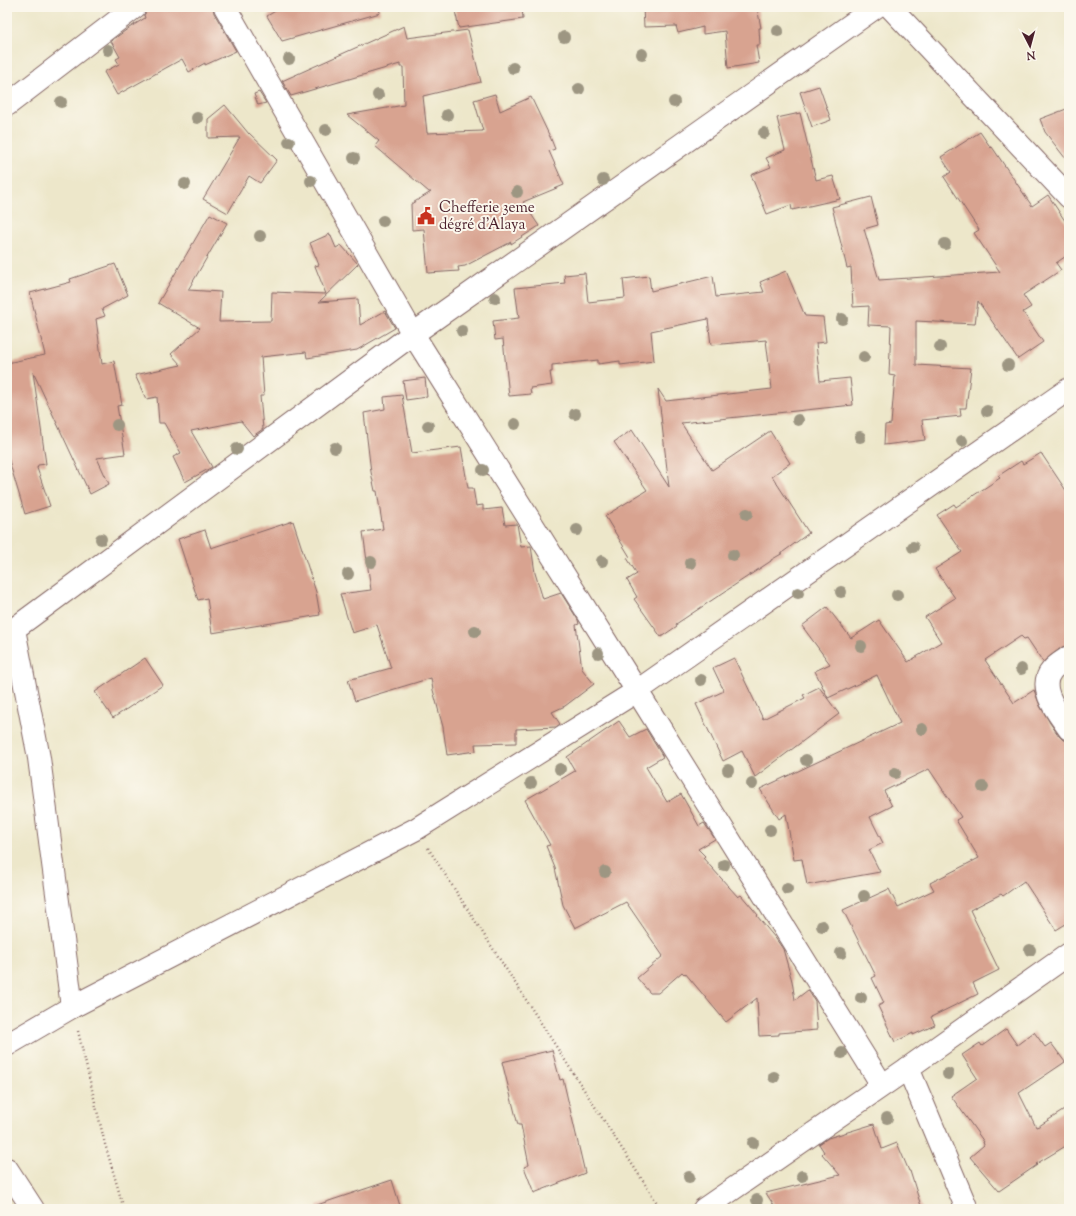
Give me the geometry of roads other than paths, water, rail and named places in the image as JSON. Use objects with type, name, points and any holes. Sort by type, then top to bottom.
[{"type":"street","points":[[7,105],[135,7]]},
{"type":"street","points":[[225,7],[413,334],[882,1085]]},
{"type":"street","points":[[72,1007],[39,758],[11,631],[413,334],[876,7]]},
{"type":"street","points":[[890,7],[1069,197]]},
{"type":"street","points":[[7,1046],[72,1007],[416,829],[637,691],[1069,389]]},
{"type":"street","points":[[1069,657],[1052,670],[1046,680],[1051,700],[1069,729]]},
{"type":"street","points":[[704,1209],[908,1068],[1069,954]]},
{"type":"street","points":[[908,1068],[967,1209]]},
{"type":"street","points":[[7,1169],[34,1209]]},
{"type":"place","name":"Chefferie 3eme dégré d'Alaya","points":[[426,216]]}]
